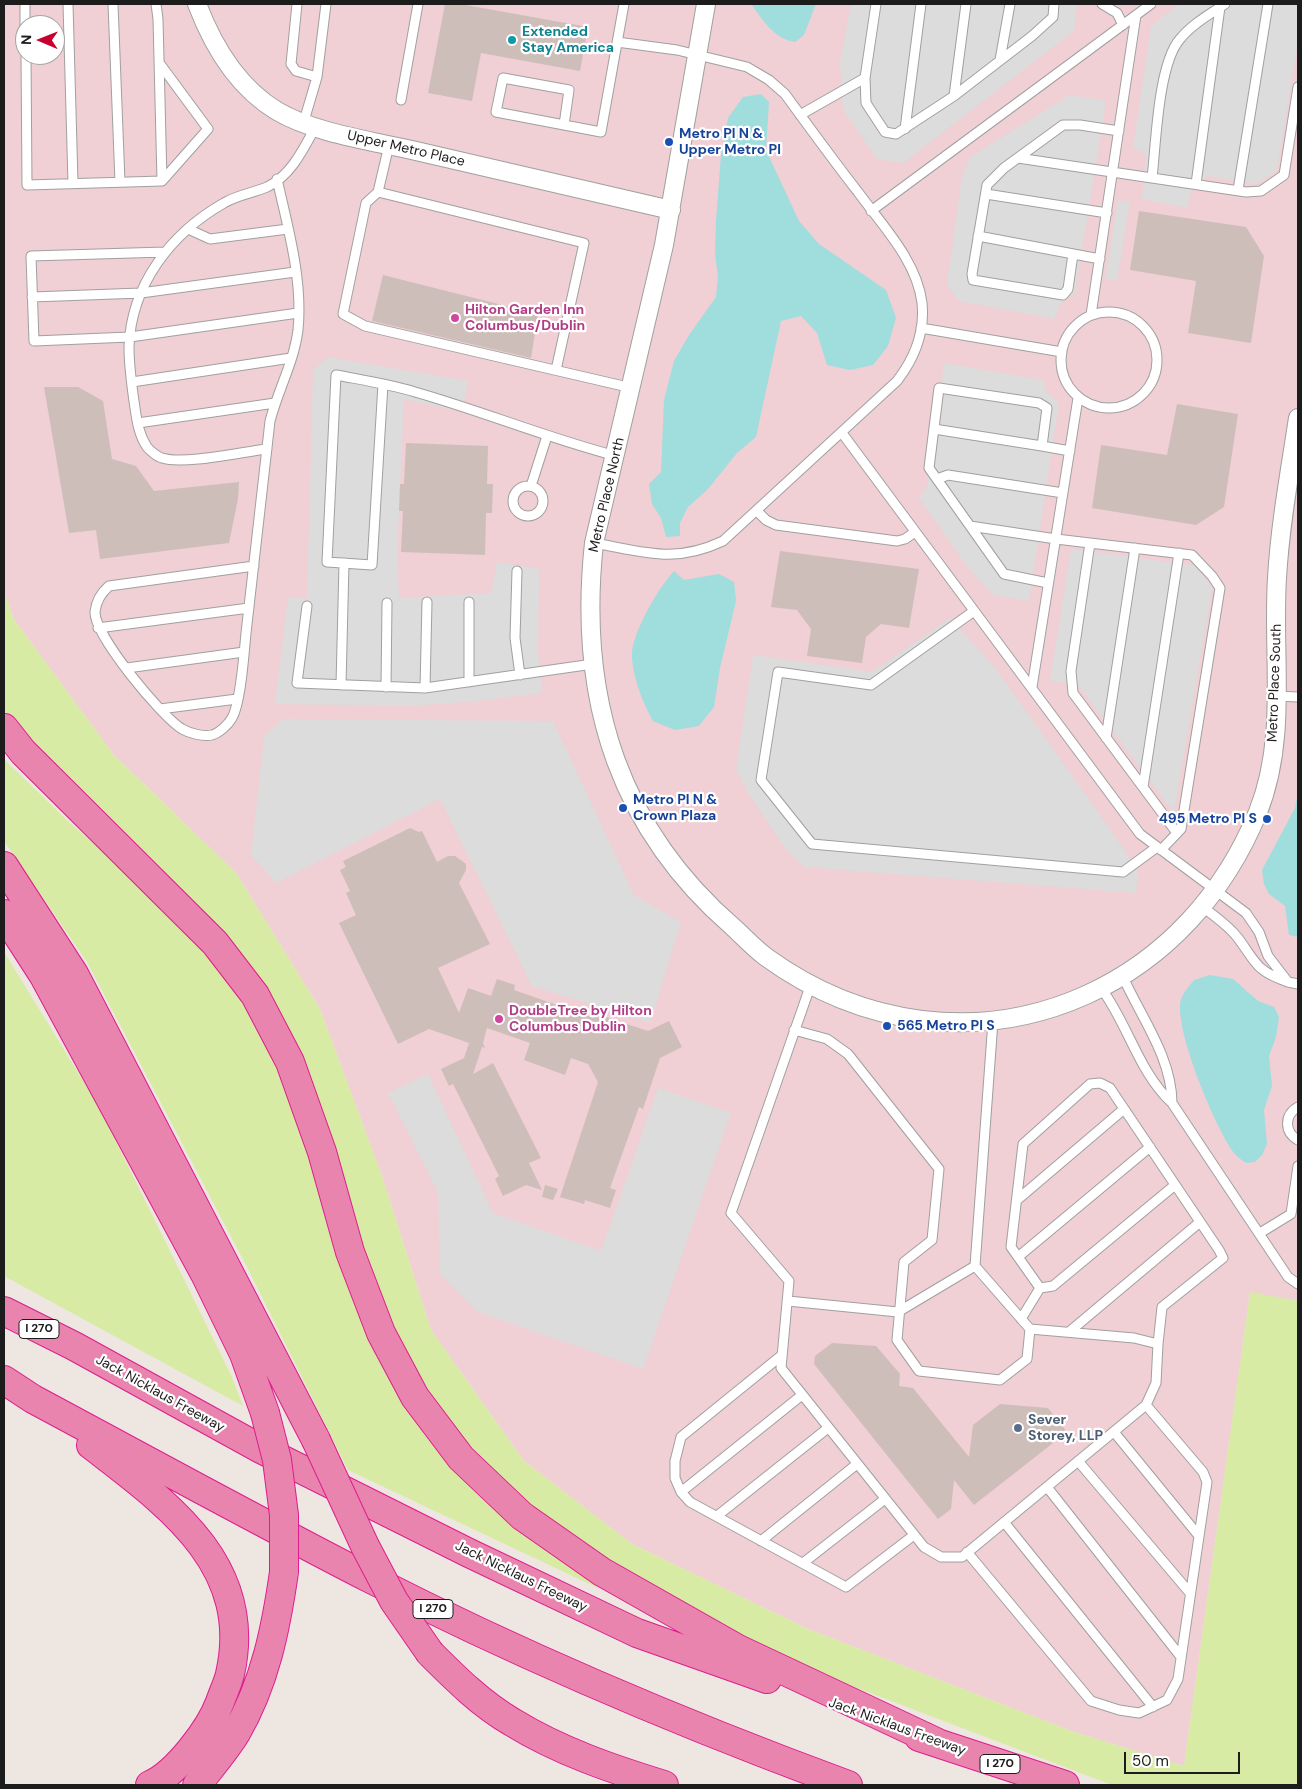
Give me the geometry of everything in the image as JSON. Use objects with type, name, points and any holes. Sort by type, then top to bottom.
[{"type":"highway","points":[[4,728],[23,752],[215,943],[255,995],[290,1062],[322,1152],[350,1252],[381,1332],[415,1397],[461,1458],[522,1516],[602,1572],[738,1649],[936,1742]]},
{"type":"highway","points":[[4,866],[74,974],[316,1440],[365,1546],[394,1601],[430,1653],[467,1690],[511,1722],[563,1749],[664,1785]]},
{"type":"highway","points":[[4,914],[44,976],[205,1274],[244,1354],[265,1413],[277,1460],[284,1515],[284,1572],[276,1627],[260,1682],[236,1733],[197,1785]]},
{"type":"highway","name":"Jack Nicklaus Freeway","points":[[4,1311],[74,1346],[260,1449],[637,1633],[936,1742],[1065,1785]]},
{"type":"highway","name":"I 270","points":[[4,1380],[33,1399],[370,1578],[500,1642],[604,1689],[735,1744],[848,1785]]},
{"type":"highway","points":[[33,1399],[163,1501],[191,1530],[214,1563],[229,1599],[234,1637],[230,1674],[216,1714],[190,1753],[150,1785]]},
{"type":"street","name":"Upper Metro Place","points":[[197,4],[214,46],[230,68],[254,93],[278,111],[310,124],[390,145],[671,210]]},
{"type":"street","name":"Metro Place North","points":[[706,4],[671,210],[632,388],[594,543],[589,590],[593,664],[602,714],[615,760],[633,802],[651,833],[676,869],[706,904],[766,956],[812,984],[836,996],[887,1014],[912,1020]]},
{"type":"street","name":"Metro Place South","points":[[912,1020],[952,1023],[993,1021],[1048,1009],[1101,988],[1123,977],[1176,936],[1203,907],[1230,867],[1258,811],[1268,780],[1275,740],[1277,579],[1293,484],[1298,418]]},
{"type":"lane","points":[[68,4],[73,183]]},
{"type":"lane","points":[[113,4],[120,182]]},
{"type":"lane","points":[[156,4],[160,63],[162,181]]},
{"type":"lane","points":[[297,4],[291,64],[296,71],[317,77]]},
{"type":"lane","points":[[267,449],[180,460],[161,458],[148,448],[139,431],[132,382],[130,338],[132,318],[147,278],[165,252],[188,229],[225,202],[269,186],[294,165],[310,124],[326,4]]},
{"type":"lane","points":[[401,100],[418,4]]},
{"type":"lane","points":[[564,125],[570,90],[503,78],[496,112],[564,125],[601,132],[624,4]]},
{"type":"lane","points":[[876,4],[865,78],[866,103],[885,132],[896,134],[954,96],[1032,36],[1053,17],[1054,4]]},
{"type":"lane","points":[[905,129],[921,4]]},
{"type":"lane","points":[[954,96],[966,4]]},
{"type":"lane","points":[[1000,60],[1010,4]]},
{"type":"lane","points":[[1102,4],[1117,13],[1123,25]]},
{"type":"lane","points":[[871,211],[1151,4]]},
{"type":"lane","points":[[1238,190],[1268,4]]},
{"type":"lane","points":[[1196,184],[1223,5]]},
{"type":"lane","points":[[1152,178],[1164,78],[1172,52],[1180,39],[1223,5]]},
{"type":"lane","points":[[1091,315],[1136,15]]},
{"type":"lane","points":[[594,543],[660,554],[683,555],[706,549],[723,541],[897,381],[908,367],[916,349],[921,328],[922,301],[913,273],[903,254],[785,94],[761,74],[747,67],[677,50],[617,42]]},
{"type":"lane","points":[[26,65],[27,185],[162,181],[208,129],[160,63]]},
{"type":"lane","points":[[800,115],[865,78]]},
{"type":"lane","points":[[1018,158],[1238,190],[1261,191],[1284,175],[1298,87]]},
{"type":"lane","points":[[1073,254],[1068,289],[1063,295],[974,280],[972,274],[987,185],[1004,168],[1063,125],[1080,125],[1119,130]]},
{"type":"lane","points":[[390,145],[378,192],[366,203],[344,314],[365,326],[632,388]]},
{"type":"lane","points":[[254,566],[109,586],[101,593],[97,601],[95,613],[98,628],[160,709],[183,729],[201,735],[212,735],[224,728],[232,718],[244,652],[254,566],[267,449],[275,403],[288,373],[298,331],[299,297],[288,229],[276,179]]},
{"type":"lane","points":[[378,192],[584,244],[556,370]]},
{"type":"lane","points":[[986,194],[1106,213]]},
{"type":"lane","points":[[188,229],[210,239],[288,229]]},
{"type":"lane","points":[[978,236],[1100,259]]},
{"type":"lane","points":[[165,252],[31,256],[34,341],[130,338],[298,314]]},
{"type":"lane","points":[[32,297],[141,293],[295,272]]},
{"type":"lane","points":[[1113,311],[1128,315],[1142,324],[1152,336],[1157,351],[1158,367],[1152,382],[1143,395],[1130,404],[1114,408],[1098,407],[1078,398],[1064,376],[1062,352],[1064,344],[1071,330],[1082,319],[1091,315],[1113,311]]},
{"type":"lane","points":[[921,328],[1062,352]]},
{"type":"lane","points":[[132,382],[292,358]]},
{"type":"lane","points":[[383,384],[372,565],[327,562],[336,375],[383,384],[415,392],[547,436],[616,456]]},
{"type":"lane","points":[[1042,446],[1047,408],[1039,403],[939,388],[929,468],[1004,574],[1048,583]]},
{"type":"lane","points":[[1032,687],[1078,398]]},
{"type":"lane","points":[[138,423],[275,403]]},
{"type":"lane","points":[[934,429],[1070,451]]},
{"type":"lane","points":[[842,433],[1140,834],[1246,912],[1254,922],[1268,956],[1288,982]]},
{"type":"lane","points":[[531,486],[547,436]]},
{"type":"lane","points":[[937,479],[948,475],[1063,493]]},
{"type":"lane","points":[[757,511],[766,520],[776,525],[897,541],[916,532]]},
{"type":"lane","points":[[970,526],[1056,539],[1192,555],[1212,576],[1220,588],[1180,829],[1177,833],[1159,848],[1123,872],[812,844],[761,780],[778,672],[871,684],[974,611]]},
{"type":"lane","points":[[1090,543],[1071,671],[1073,693],[1177,833]]},
{"type":"lane","points":[[1106,738],[1135,548]]},
{"type":"lane","points":[[1143,788],[1179,553]]},
{"type":"lane","points":[[341,685],[344,563]]},
{"type":"lane","points":[[517,570],[515,638],[520,675]]},
{"type":"lane","points":[[386,687],[387,602]]},
{"type":"lane","points":[[425,688],[427,602]]},
{"type":"lane","points":[[469,602],[469,682]]},
{"type":"lane","points":[[307,606],[297,684],[425,688],[593,664]]},
{"type":"lane","points":[[98,628],[249,608]]},
{"type":"lane","points":[[127,668],[244,652]]},
{"type":"lane","points":[[1277,696],[1298,697]]},
{"type":"lane","points":[[160,709],[236,699]]},
{"type":"lane","points":[[1203,907],[1227,926],[1267,975],[1298,984]]},
{"type":"lane","points":[[1123,977],[1163,1059],[1172,1086],[1172,1103]]},
{"type":"lane","points":[[812,984],[794,1030],[731,1213],[788,1282],[788,1301],[781,1368],[924,1547],[941,1557],[962,1556],[1146,1405],[1156,1383],[1162,1307],[1223,1258],[1110,1088],[1100,1083],[1090,1084],[1023,1144],[1012,1247],[1040,1288]]},
{"type":"lane","points":[[1101,988],[1112,1002],[1159,1092],[1172,1103],[1288,1276],[1298,1284]]},
{"type":"lane","points":[[993,1021],[975,1266],[1030,1329],[1134,1338],[1158,1344]]},
{"type":"lane","points":[[794,1030],[826,1039],[848,1054],[939,1169],[932,1240],[904,1262],[898,1312],[897,1340],[919,1371],[1000,1380],[1027,1359],[1030,1329]]},
{"type":"lane","points":[[1298,1107],[1290,1113],[1287,1124],[1291,1135],[1298,1140]]},
{"type":"lane","points":[[1017,1200],[1124,1109]]},
{"type":"lane","points":[[1018,1257],[1150,1148]]},
{"type":"lane","points":[[1260,1233],[1291,1214],[1298,1166]]},
{"type":"lane","points":[[1021,1319],[1040,1288],[1053,1286],[1175,1185]]},
{"type":"lane","points":[[1069,1332],[1200,1222]]},
{"type":"lane","points":[[788,1301],[898,1312],[975,1266]]},
{"type":"lane","points":[[782,1355],[682,1437],[675,1460],[675,1478],[681,1492],[690,1502],[846,1587],[914,1535]]},
{"type":"lane","points":[[681,1492],[802,1395]]},
{"type":"lane","points":[[967,1552],[1091,1701],[1139,1713],[1167,1700],[1178,1679],[1206,1482],[1203,1472],[1146,1405]]},
{"type":"lane","points":[[717,1516],[828,1428]]},
{"type":"lane","points":[[1114,1432],[1199,1536]]},
{"type":"lane","points":[[1078,1461],[1190,1593]]},
{"type":"lane","points":[[761,1541],[857,1464]]},
{"type":"lane","points":[[1047,1487],[1181,1658]]},
{"type":"lane","points":[[803,1563],[885,1499]]},
{"type":"lane","points":[[1004,1522],[1153,1707]]},
{"type":"shaded area","points":[[4,4],[1298,4],[1298,1301],[1250,1293],[1184,1766],[1074,1732],[808,1629],[632,1544],[524,1461],[431,1330],[382,1176],[320,1009],[236,873],[113,754],[13,618],[4,590]]},
{"type":"shaded area","points":[[851,4],[1077,4],[1074,31],[903,163],[877,159],[843,110],[840,62]]},
{"type":"shaded area","points":[[1179,4],[1298,4],[1298,43],[1277,170],[1257,184],[1207,176],[1190,193],[1187,208],[1142,199],[1146,154],[1133,148],[1151,26]]},
{"type":"shaded area","points":[[1070,95],[1106,101],[1075,293],[1060,304],[1054,319],[959,301],[947,285],[962,176],[970,157]]},
{"type":"shaded area","points":[[1118,200],[1130,202],[1117,281],[1105,279]]},
{"type":"shaded area","points":[[327,357],[468,381],[462,412],[404,399],[397,555],[399,598],[491,593],[497,562],[539,569],[538,652],[542,693],[477,701],[409,706],[275,704],[288,597],[307,599],[313,370]]},
{"type":"shaded area","points":[[944,363],[1043,380],[1046,392],[1059,403],[1029,601],[993,595],[968,568],[919,498],[928,484]]},
{"type":"shaded area","points":[[1071,549],[1196,566],[1212,588],[1174,813],[1079,686],[1050,680]]},
{"type":"shaded area","points":[[950,618],[996,669],[1122,846],[1138,874],[1136,893],[804,867],[785,848],[748,793],[736,769],[753,655],[872,672]]},
{"type":"shaded area","points":[[282,719],[553,721],[634,895],[681,922],[650,1023],[532,986],[440,799],[276,883],[251,855],[264,737]]},
{"type":"shaded area","points":[[428,1074],[493,1213],[601,1251],[658,1088],[731,1113],[643,1369],[478,1312],[440,1274],[438,1193],[388,1093]]},
{"type":"green space","points":[[4,590],[13,618],[113,754],[236,873],[320,1009],[382,1176],[431,1330],[524,1461],[632,1544],[808,1629],[1074,1732],[1184,1766],[1250,1292],[1298,1301],[1298,1785],[1112,1785],[807,1669],[625,1575],[506,1488],[460,1440],[407,1364],[270,1007],[23,736],[4,710]]},
{"type":"green space","points":[[4,759],[70,823],[187,923],[247,1006],[284,1081],[382,1360],[601,1583],[598,1588],[348,1470],[248,1269],[87,962],[4,841]]},
{"type":"green space","points":[[4,952],[98,1105],[231,1375],[243,1406],[4,1276]]},
{"type":"water","points":[[751,4],[816,4],[804,35],[795,42],[775,33]]},
{"type":"water","points":[[761,94],[769,102],[766,150],[799,221],[819,244],[886,290],[896,318],[888,346],[873,365],[850,370],[827,365],[817,333],[801,316],[781,321],[756,437],[737,453],[708,489],[688,507],[680,523],[680,536],[666,537],[661,518],[652,504],[649,484],[661,472],[664,400],[674,361],[689,335],[716,297],[718,277],[715,254],[716,221],[721,155],[728,118],[743,97]]},
{"type":"water","points":[[674,571],[684,580],[719,574],[734,582],[736,601],[720,668],[714,707],[699,726],[675,730],[653,721],[638,688],[632,660],[634,643],[642,621],[661,587]]},
{"type":"water","points":[[1298,793],[1298,937],[1289,935],[1285,906],[1269,894],[1264,884],[1262,870],[1295,808]]},
{"type":"water","points":[[1210,975],[1233,979],[1258,1001],[1274,1007],[1279,1017],[1276,1037],[1269,1056],[1272,1086],[1264,1110],[1267,1144],[1262,1155],[1255,1162],[1246,1163],[1241,1160],[1226,1141],[1207,1101],[1183,1032],[1180,1013],[1181,999],[1194,980]]},
{"type":"building","name":"Extended Stay America","points":[[445,4],[460,4],[588,27],[580,71],[481,53],[472,101],[428,93]]},
{"type":"building","points":[[1139,211],[1246,227],[1264,256],[1251,343],[1188,333],[1196,281],[1130,270]]},
{"type":"building","name":"Hilton Garden Inn Columbus/Dublin","points":[[383,275],[538,314],[531,358],[372,321]]},
{"type":"building","points":[[44,387],[78,387],[103,401],[112,459],[136,466],[154,491],[239,482],[238,499],[229,543],[100,559],[96,530],[69,533]]},
{"type":"building","points":[[1177,404],[1238,414],[1224,507],[1196,525],[1092,508],[1101,445],[1167,455]]},
{"type":"building","points":[[406,443],[488,446],[487,484],[493,484],[492,513],[486,513],[485,555],[401,552],[403,511],[399,511],[400,484],[404,484]]},
{"type":"building","points":[[780,551],[919,569],[909,628],[881,624],[866,637],[862,663],[807,656],[811,629],[797,610],[771,607]]},
{"type":"building","name":"DoubleTree by Hilton Columbus Dublin","points":[[410,828],[419,832],[422,831],[437,862],[448,856],[455,856],[466,864],[466,870],[459,883],[490,944],[438,968],[459,1013],[468,988],[491,996],[497,979],[515,985],[514,990],[594,1018],[596,1014],[648,1031],[669,1021],[682,1047],[660,1058],[643,1109],[639,1107],[610,1188],[616,1190],[610,1208],[585,1200],[584,1204],[560,1197],[598,1082],[588,1064],[571,1058],[565,1075],[524,1060],[530,1043],[487,1028],[483,1043],[485,1048],[482,1047],[473,1074],[493,1063],[541,1158],[529,1163],[542,1190],[526,1185],[503,1196],[495,1179],[499,1176],[453,1084],[449,1086],[441,1069],[464,1058],[469,1043],[429,1029],[398,1044],[339,923],[356,915],[346,893],[350,891],[340,870],[346,867],[343,861]]},
{"type":"building","points":[[545,1185],[558,1189],[553,1200],[542,1197]]},
{"type":"building","name":"Sever Storey, LLP","points":[[832,1343],[876,1346],[900,1374],[899,1386],[913,1388],[969,1457],[973,1425],[1000,1404],[1048,1408],[1067,1432],[974,1505],[954,1480],[951,1509],[938,1519],[814,1364],[815,1356]]},
{"type":"place","name":"Extended Stay America","points":[[512,40]]},
{"type":"place","name":"Metro Pl N & Upper Metro Pl","points":[[669,142]]},
{"type":"place","name":"Hilton Garden Inn Columbus/Dublin","points":[[455,318]]},
{"type":"place","name":"Metro Pl N & Crown Plaza","points":[[623,808]]},
{"type":"place","name":"495 Metro Pl S","points":[[1267,819]]},
{"type":"place","name":"DoubleTree by Hilton Columbus Dublin","points":[[499,1019]]},
{"type":"place","name":"565 Metro Pl S","points":[[887,1026]]},
{"type":"place","name":"Sever Storey, LLP","points":[[1018,1428]]}]
